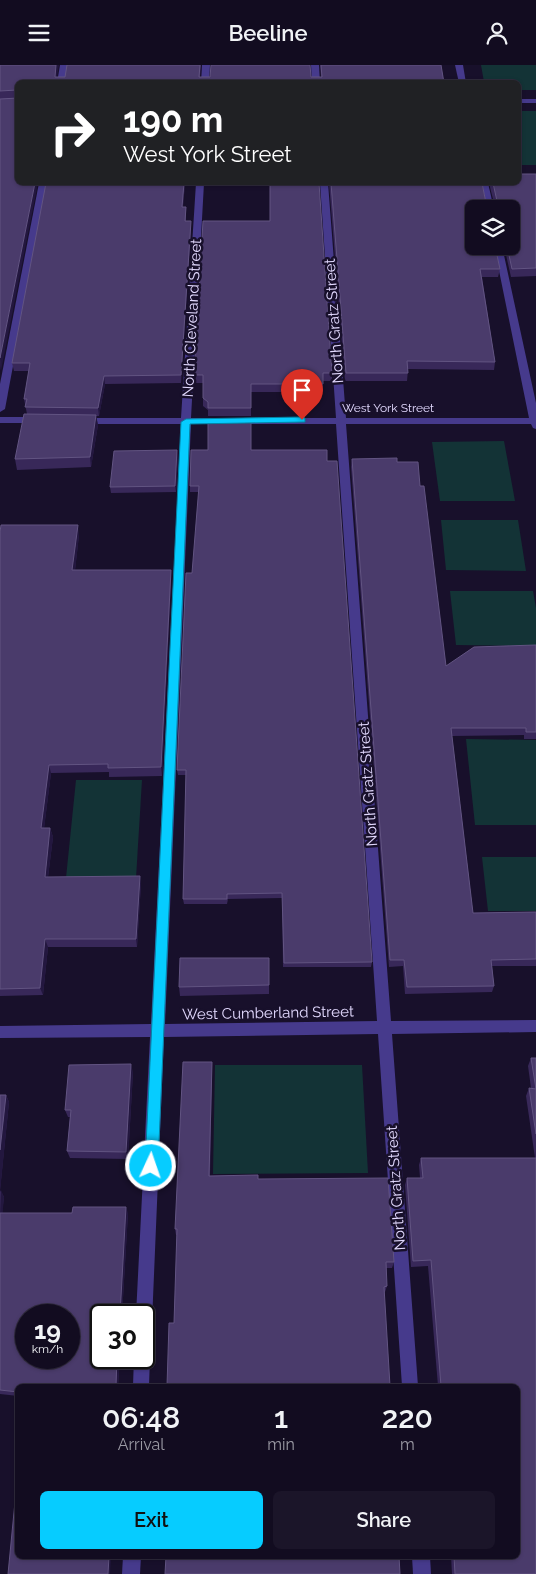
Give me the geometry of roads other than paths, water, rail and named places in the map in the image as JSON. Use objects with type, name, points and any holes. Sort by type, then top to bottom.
[{"type":"street","points":[[62,80],[64,65]]},
{"type":"street","points":[[205,80],[206,65]]},
{"type":"street","points":[[315,65],[316,80]]},
{"type":"street","points":[[459,65],[462,80]]},
{"type":"street","points":[[521,101],[536,101]]},
{"type":"street","points":[[0,409],[43,185]]},
{"type":"street","name":"North Cleveland Street","points":[[145,1304],[186,422],[200,185]]},
{"type":"street","name":"North Gratz Street","points":[[324,185],[410,1384]]},
{"type":"street","points":[[484,185],[488,200]]},
{"type":"street","points":[[500,255],[536,423]]},
{"type":"street","points":[[0,420],[50,420]]},
{"type":"street","name":"West York Street","points":[[70,421],[341,420],[536,423]]},
{"type":"street","name":"West Cumberland Street","points":[[0,1032],[536,1026]]},
{"type":"street","points":[[141,1384],[142,1369]]},
{"type":"street","points":[[131,1574],[132,1559]]},
{"type":"street","points":[[421,1559],[422,1574]]}]
